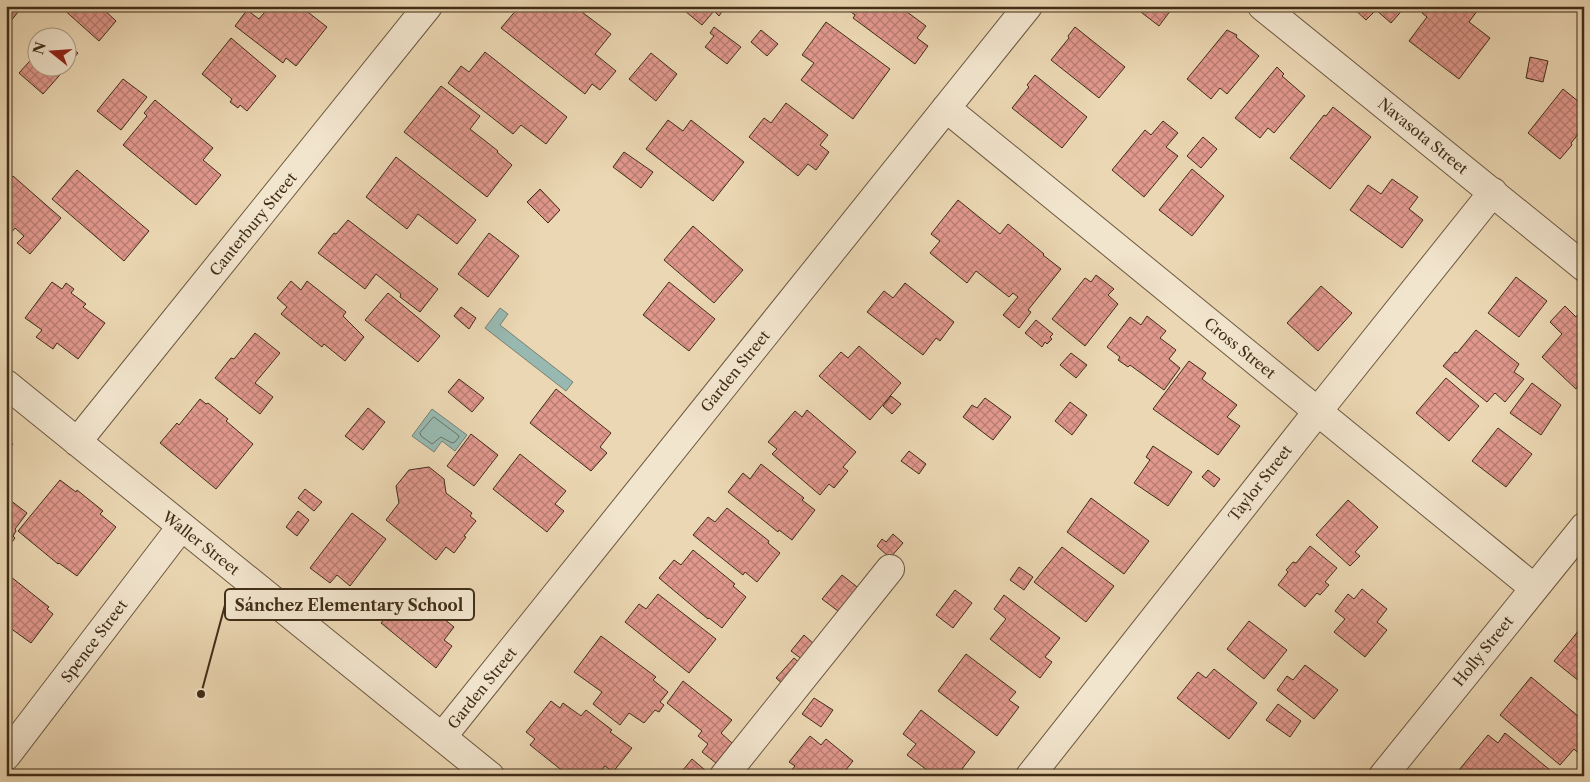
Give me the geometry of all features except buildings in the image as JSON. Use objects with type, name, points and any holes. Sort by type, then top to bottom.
[{"type":"street","name":"Canterbury Street","points":[[78,442],[428,6]]},
{"type":"street","name":"Garden Street","points":[[442,737],[1028,6]]},
{"type":"street","name":"Navasota Street","points":[[1262,6],[1584,267]]},
{"type":"street","name":"Cross Street","points":[[946,108],[1534,588]]},
{"type":"street","name":"Taylor Street","points":[[1030,776],[1492,192]]},
{"type":"street","name":"Waller Street","points":[[6,384],[490,776]]},
{"type":"street","name":"Spence Street","points":[[6,756],[181,527]]},
{"type":"street","name":"Holly Street","points":[[1383,776],[1584,527]]},
{"type":"street","points":[[724,776],[890,569]]},
{"type":"water","points":[[500,308],[508,314],[500,325],[573,382],[566,391],[485,328]]},
{"type":"water","points":[[432,409],[467,435],[455,451],[442,441],[434,452],[412,436]]},
{"type":"place","name":"Sánchez Elementary School","points":[[201,694]]}]
